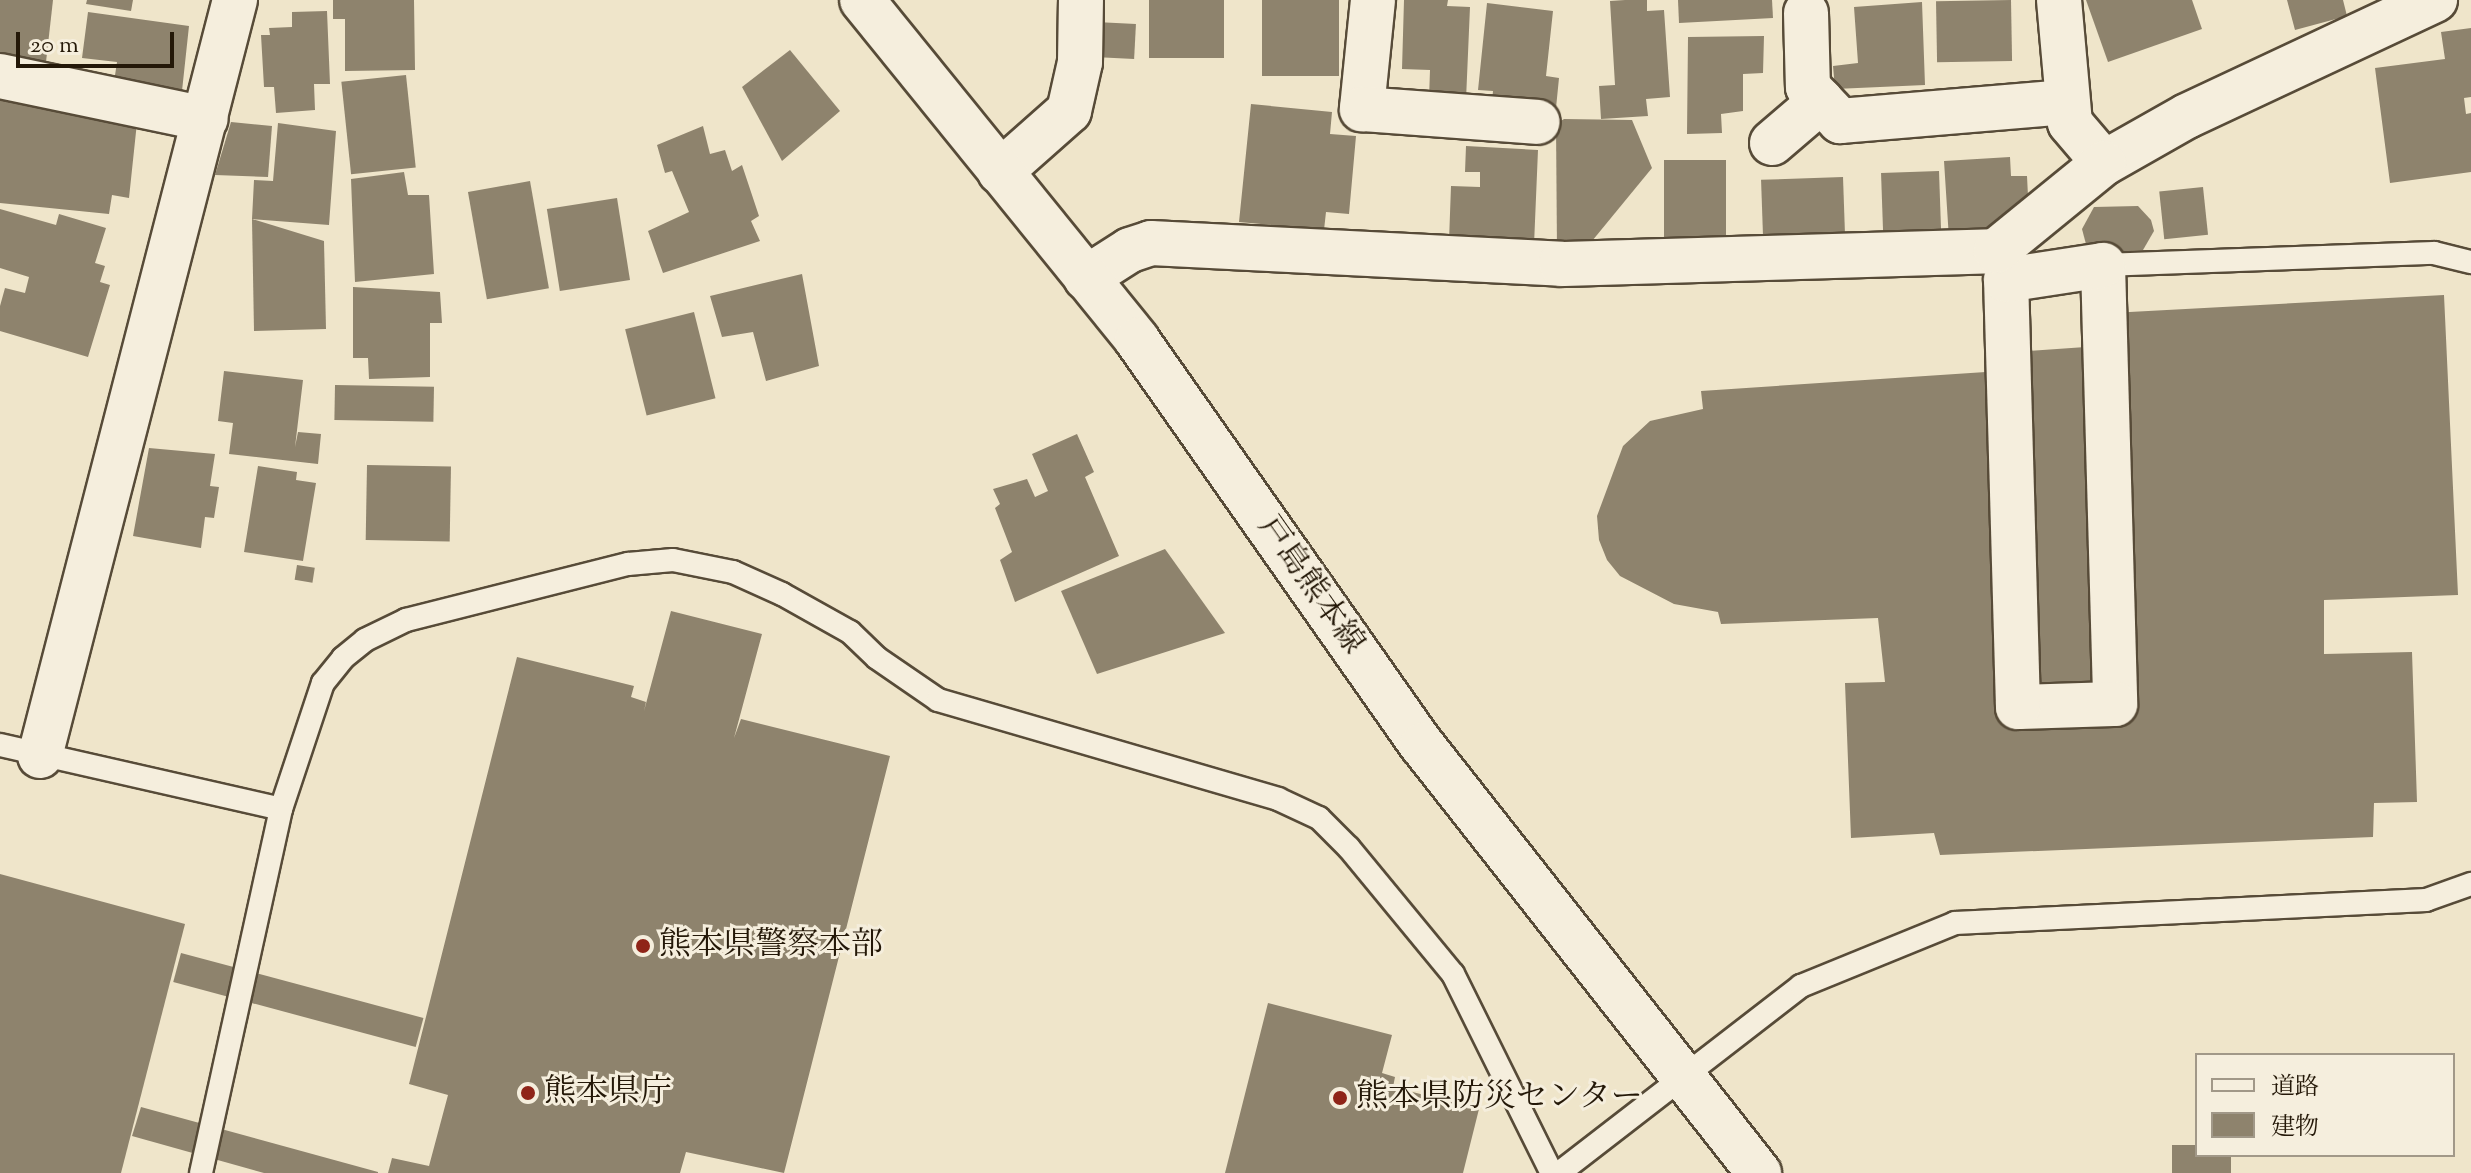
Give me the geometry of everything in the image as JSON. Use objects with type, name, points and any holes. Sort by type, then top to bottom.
[{"type":"street","points":[[20,751],[206,119],[235,0]]},
{"type":"street","name":"戸島熊本線","points":[[862,0],[1137,340],[1422,745],[1759,1173]]},
{"type":"street","points":[[1000,172],[1069,111],[1080,62],[1081,0]]},
{"type":"street","points":[[1373,0],[1362,109],[1538,122]]},
{"type":"street","points":[[2059,0],[2070,123],[2104,163]]},
{"type":"street","points":[[1086,278],[1130,250],[1151,243],[1561,264],[1996,251],[2104,163],[2187,116],[2435,0]]},
{"type":"street","points":[[1806,13],[1808,87],[1840,121],[2066,102]]},
{"type":"street","points":[[0,76],[206,119]]},
{"type":"street","points":[[1772,143],[1821,101]]},
{"type":"street","points":[[2103,265],[2115,704],[2018,707],[2006,280],[2103,265]]},
{"type":"lane","points":[[2103,265],[2434,253],[2471,262]]},
{"type":"lane","points":[[201,1173],[281,809],[323,683],[343,658],[365,640],[406,620],[628,564],[673,560],[733,572],[782,594],[850,632],[877,658],[938,700],[1278,799],[1319,818],[1349,848],[1453,974],[1552,1173]]},
{"type":"lane","points":[[20,751],[281,809]]},
{"type":"lane","points":[[1559,1173],[1801,986],[1955,923],[2426,900],[2471,884]]},
{"type":"building","points":[[0,0],[53,0],[46,62],[0,58]]},
{"type":"building","points":[[87,0],[133,0],[131,11],[86,4]]},
{"type":"building","points":[[333,0],[414,0],[415,70],[345,71],[345,19],[333,19]]},
{"type":"building","points":[[1149,0],[1224,0],[1224,58],[1149,58]]},
{"type":"building","points":[[1262,0],[1339,0],[1339,76],[1262,76]]},
{"type":"building","points":[[1404,0],[1448,0],[1447,6],[1470,7],[1466,100],[1429,99],[1430,70],[1402,69]]},
{"type":"building","points":[[1647,0],[1647,11],[1664,10],[1670,97],[1646,99],[1648,116],[1601,119],[1599,86],[1615,85],[1610,1]]},
{"type":"building","points":[[1678,0],[1772,0],[1773,18],[1679,23]]},
{"type":"building","points":[[2011,0],[2012,61],[1937,62],[1936,1]]},
{"type":"building","points":[[2086,0],[2192,0],[2202,29],[2108,62]]},
{"type":"building","points":[[2287,0],[2343,0],[2347,16],[2295,30]]},
{"type":"building","points":[[1922,2],[1925,85],[1835,89],[1833,66],[1858,63],[1854,7]]},
{"type":"building","points":[[1487,3],[1553,11],[1546,76],[1559,78],[1556,108],[1492,101],[1493,91],[1478,90]]},
{"type":"building","points":[[327,11],[330,84],[314,84],[315,110],[276,113],[274,87],[264,87],[261,35],[270,35],[269,28],[292,27],[292,12]]},
{"type":"building","points":[[88,12],[189,26],[182,91],[114,82],[117,62],[82,58]]},
{"type":"building","points":[[1096,22],[1136,24],[1134,59],[1094,57]]},
{"type":"building","points":[[2471,28],[2471,97],[2464,98],[2466,114],[2471,113],[2471,172],[2390,183],[2375,68],[2445,59],[2441,32]]},
{"type":"building","points":[[1764,36],[1763,73],[1743,74],[1743,111],[1721,114],[1722,133],[1687,134],[1688,37]]},
{"type":"building","points":[[790,50],[840,111],[782,161],[742,87]]},
{"type":"building","points":[[406,75],[416,167],[351,174],[341,82]]},
{"type":"building","points":[[0,98],[138,113],[129,198],[112,195],[109,214],[0,203]]},
{"type":"building","points":[[1251,104],[1332,112],[1330,134],[1356,136],[1349,214],[1326,212],[1324,230],[1239,222]]},
{"type":"building","points":[[1564,119],[1632,120],[1652,168],[1583,252],[1557,251],[1556,124]]},
{"type":"building","points":[[231,122],[272,126],[268,177],[215,175]]},
{"type":"building","points":[[278,123],[336,131],[329,225],[252,219],[254,180],[273,181]]},
{"type":"building","points":[[703,126],[710,154],[725,150],[732,171],[742,165],[759,216],[751,221],[760,241],[663,273],[648,231],[689,212],[672,171],[665,173],[657,145]]},
{"type":"building","points":[[1466,146],[1538,150],[1534,245],[1449,241],[1451,186],[1480,187],[1480,172],[1465,172]]},
{"type":"building","points":[[2010,157],[2011,176],[2027,176],[2029,216],[2000,218],[2001,236],[1949,239],[1944,161]]},
{"type":"building","points":[[1664,160],[1726,160],[1726,247],[1664,247]]},
{"type":"building","points":[[1939,171],[1941,233],[1883,235],[1881,173]]},
{"type":"building","points":[[404,172],[408,195],[429,195],[434,274],[355,282],[351,179]]},
{"type":"building","points":[[1843,177],[1845,241],[1763,244],[1761,180]]},
{"type":"building","points":[[530,181],[549,288],[487,299],[468,192]]},
{"type":"building","points":[[2203,187],[2208,235],[2164,239],[2159,192]]},
{"type":"building","points":[[617,198],[630,280],[560,291],[547,209]]},
{"type":"building","points":[[2138,206],[2151,220],[2154,231],[2143,250],[2095,254],[2087,248],[2082,229],[2094,207]]},
{"type":"building","points":[[0,209],[56,225],[59,214],[106,228],[95,263],[105,266],[100,282],[110,285],[88,357],[0,331],[0,306],[5,288],[25,293],[29,277],[0,268]]},
{"type":"building","points":[[252,219],[324,241],[326,329],[254,331]]},
{"type":"building","points":[[802,274],[819,366],[766,381],[753,332],[722,337],[710,296]]},
{"type":"building","points":[[353,287],[440,292],[442,323],[430,323],[430,377],[369,379],[368,358],[353,358]]},
{"type":"building","points":[[2444,295],[2458,595],[2324,600],[2324,654],[2412,652],[2417,802],[2374,803],[2373,837],[1940,855],[1934,833],[1851,838],[1845,683],[1885,682],[1878,618],[1721,624],[1718,612],[1674,604],[1620,576],[1607,560],[1599,540],[1597,516],[1623,446],[1650,421],[1703,409],[1701,391],[2016,370],[2014,352],[2114,345],[2111,313]]},
{"type":"building","points":[[694,312],[716,398],[647,416],[625,329]]},
{"type":"building","points":[[224,371],[303,380],[295,447],[298,432],[321,434],[318,464],[229,454],[233,423],[218,421]]},
{"type":"building","points":[[335,385],[434,387],[433,422],[334,420]]},
{"type":"building","points":[[1077,434],[1094,472],[1085,477],[1119,556],[1015,602],[1000,560],[1012,552],[995,508],[1000,504],[993,489],[1027,479],[1035,497],[1048,491],[1032,454]]},
{"type":"building","points":[[149,448],[215,454],[210,486],[219,487],[214,518],[205,517],[201,548],[133,536]]},
{"type":"building","points":[[367,465],[451,466],[450,541],[366,540]]},
{"type":"building","points":[[258,466],[297,472],[296,480],[316,483],[303,561],[244,552]]},
{"type":"building","points":[[1165,549],[1225,633],[1097,674],[1061,591]]},
{"type":"building","points":[[297,565],[315,568],[312,583],[295,580]]},
{"type":"building","name":"熊本県警察本部","points":[[671,611],[762,634],[734,738],[741,719],[890,756],[784,1173],[686,1152],[680,1173],[388,1173],[392,1158],[429,1166],[448,1095],[409,1084],[517,657],[634,686],[631,697],[646,702],[644,711]]},
{"type":"building","points":[[0,874],[185,924],[121,1173],[0,1173]]},
{"type":"building","points":[[181,953],[423,1018],[416,1047],[173,982]]},
{"type":"building","name":"熊本県防災センター","points":[[1268,1003],[1392,1035],[1382,1073],[1395,1077],[1393,1087],[1479,1109],[1463,1173],[1225,1173]]},
{"type":"building","points":[[141,1107],[378,1173],[264,1173],[132,1136]]},
{"type":"building","points":[[2172,1145],[2195,1145],[2195,1157],[2231,1157],[2231,1173],[2172,1173]]},
{"type":"place","name":"熊本県警察本部","points":[[643,946]]},
{"type":"place","name":"熊本県庁","points":[[528,1093]]},
{"type":"place","name":"熊本県防災センター","points":[[1340,1098]]}]
